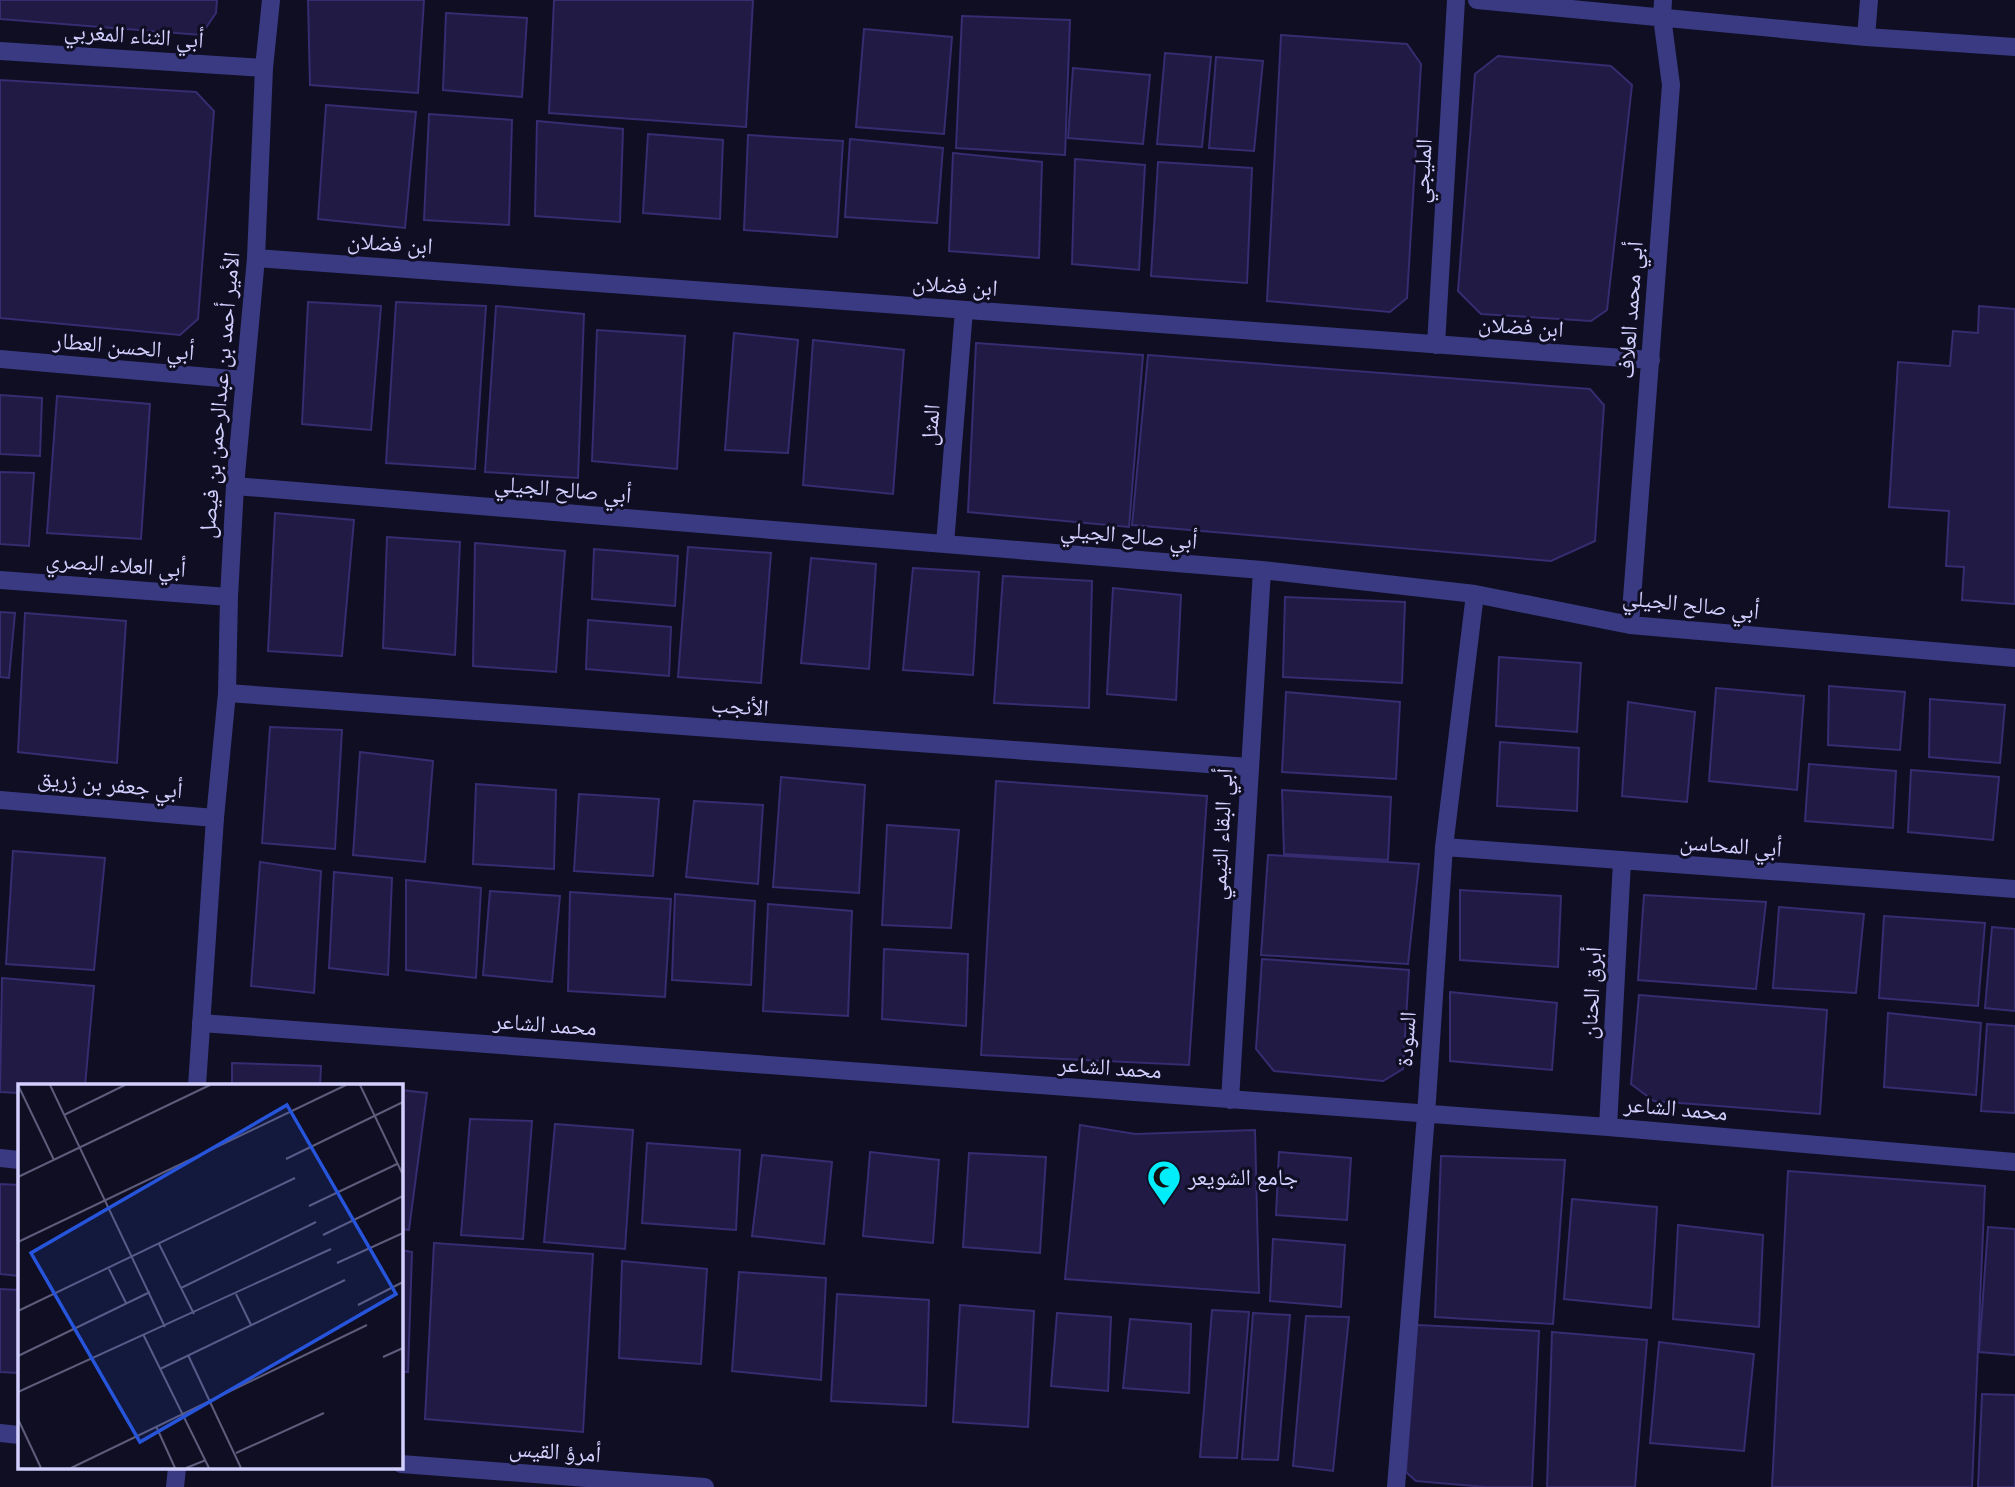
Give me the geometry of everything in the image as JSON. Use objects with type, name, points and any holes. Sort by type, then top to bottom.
[{"type":"street","name":"الأمير أحمد بن عبدالرحمن بن فيصل","points":[[197,1084],[215,818],[227,693],[235,486],[256,258],[264,68],[271,0]]},
{"type":"street","name":"المليجي","points":[[1436,345],[1456,0]]},
{"type":"street","points":[[1477,0],[1662,8],[1866,37],[2015,47]]},
{"type":"street","points":[[1866,37],[1869,0]]},
{"type":"street","name":"أبي محمد العلاف","points":[[1630,625],[1671,85],[1662,8]]},
{"type":"street","name":"أبي الثناء المغربي","points":[[0,51],[264,68]]},
{"type":"street","name":"ابن فضلان","points":[[256,258],[1651,360]]},
{"type":"street","name":"المثل","points":[[945,544],[964,310]]},
{"type":"street","name":"أبي الحسن العطار","points":[[0,359],[244,380]]},
{"type":"street","name":"أبي صالح الجيلي","points":[[235,486],[1262,570],[1475,594],[1630,625],[2015,658]]},
{"type":"street","name":"أبي البقاء التيمي","points":[[1230,1100],[1262,570]]},
{"type":"street","name":"أبي العلاء البصري","points":[[0,580],[229,597]]},
{"type":"street","name":"السودة","points":[[1396,1487],[1426,1115],[1444,846],[1475,594]]},
{"type":"street","name":"الأنجب","points":[[227,693],[1249,767]]},
{"type":"street","name":"أبي جعفر بن زريق","points":[[0,800],[215,818]]},
{"type":"street","name":"أبي المحاسن","points":[[1444,846],[2015,889]]},
{"type":"street","name":"أبرق الحنان","points":[[1608,1127],[1622,861]]},
{"type":"street","name":"محمد الشاعر","points":[[201,1023],[1608,1127],[2015,1162]]},
{"type":"street","points":[[0,1158],[18,1160]]},
{"type":"street","points":[[0,1433],[18,1435]]},
{"type":"street","name":"أمرؤ القيس","points":[[402,1464],[705,1487]]},
{"type":"building","points":[[0,0],[217,0],[216,13],[201,35],[0,19]]},
{"type":"building","points":[[308,0],[424,0],[418,93],[310,85]]},
{"type":"building","points":[[554,0],[753,0],[746,127],[549,113]]},
{"type":"building","points":[[446,13],[527,18],[522,97],[443,90]]},
{"type":"building","points":[[962,16],[1070,20],[1065,155],[956,148]]},
{"type":"building","points":[[864,29],[952,37],[944,134],[856,127]]},
{"type":"building","points":[[1281,35],[1407,44],[1421,64],[1407,298],[1390,312],[1267,301]]},
{"type":"building","points":[[1165,53],[1211,57],[1202,147],[1157,144]]},
{"type":"building","points":[[1498,56],[1611,66],[1632,85],[1607,310],[1591,321],[1481,314],[1458,291],[1475,74]]},
{"type":"building","points":[[1216,57],[1263,61],[1254,151],[1209,148]]},
{"type":"building","points":[[1073,68],[1150,75],[1143,144],[1068,138]]},
{"type":"building","points":[[0,80],[196,92],[214,111],[198,319],[180,335],[0,318]]},
{"type":"building","points":[[326,105],[416,112],[405,228],[318,219]]},
{"type":"building","points":[[429,114],[512,120],[509,225],[424,220]]},
{"type":"building","points":[[537,121],[623,129],[620,222],[535,216]]},
{"type":"building","points":[[648,134],[723,140],[720,219],[643,213]]},
{"type":"building","points":[[748,135],[843,141],[837,237],[744,230]]},
{"type":"building","points":[[850,139],[943,148],[937,223],[845,217]]},
{"type":"building","points":[[953,153],[1042,162],[1039,258],[949,251]]},
{"type":"building","points":[[1075,159],[1145,165],[1139,270],[1072,264]]},
{"type":"building","points":[[1158,162],[1252,168],[1247,283],[1151,276]]},
{"type":"building","points":[[308,302],[381,306],[371,430],[302,424]]},
{"type":"building","points":[[396,302],[486,306],[475,469],[386,463]]},
{"type":"building","points":[[496,306],[584,314],[578,478],[485,472]]},
{"type":"building","points":[[1979,306],[2015,309],[2015,604],[1962,600],[1964,567],[1946,566],[1949,511],[1889,507],[1898,362],[1950,366],[1953,331],[1978,333]]},
{"type":"building","points":[[597,330],[685,336],[677,469],[592,461]]},
{"type":"building","points":[[734,333],[798,340],[788,453],[725,450]]},
{"type":"building","points":[[813,340],[904,350],[893,494],[803,485]]},
{"type":"building","points":[[976,343],[1143,355],[1129,527],[968,512]]},
{"type":"building","points":[[1148,355],[1590,389],[1604,405],[1595,541],[1551,561],[1132,525]]},
{"type":"building","points":[[0,395],[42,398],[40,456],[0,454]]},
{"type":"building","points":[[57,396],[150,404],[141,539],[47,533]]},
{"type":"building","points":[[0,472],[34,473],[29,546],[0,544]]},
{"type":"building","points":[[275,513],[354,520],[342,656],[268,651]]},
{"type":"building","points":[[387,537],[460,542],[455,655],[383,648]]},
{"type":"building","points":[[475,543],[565,551],[556,672],[473,666]]},
{"type":"building","points":[[688,547],[771,553],[761,683],[678,677]]},
{"type":"building","points":[[594,549],[678,556],[675,606],[592,599]]},
{"type":"building","points":[[811,558],[876,564],[869,669],[801,663]]},
{"type":"building","points":[[913,568],[979,572],[973,675],[903,670]]},
{"type":"building","points":[[1003,576],[1092,581],[1089,708],[994,703]]},
{"type":"building","points":[[1113,588],[1181,595],[1176,700],[1107,694]]},
{"type":"building","points":[[1285,597],[1405,602],[1402,683],[1283,677]]},
{"type":"building","points":[[0,612],[15,613],[9,678],[0,677]]},
{"type":"building","points":[[25,613],[126,621],[117,763],[18,752]]},
{"type":"building","points":[[588,620],[671,627],[669,676],[586,669]]},
{"type":"building","points":[[1499,657],[1581,663],[1577,732],[1496,726]]},
{"type":"building","points":[[1829,686],[1905,692],[1900,750],[1828,745]]},
{"type":"building","points":[[1716,688],[1804,696],[1797,790],[1709,781]]},
{"type":"building","points":[[1286,692],[1400,702],[1396,779],[1282,772]]},
{"type":"building","points":[[1930,699],[2005,705],[2000,763],[1929,757]]},
{"type":"building","points":[[1628,702],[1695,712],[1687,802],[1622,796]]},
{"type":"building","points":[[270,727],[342,730],[335,849],[262,843]]},
{"type":"building","points":[[1500,742],[1579,748],[1577,811],[1497,806]]},
{"type":"building","points":[[360,752],[433,761],[425,862],[353,855]]},
{"type":"building","points":[[1809,764],[1896,771],[1893,828],[1805,821]]},
{"type":"building","points":[[1911,770],[1999,777],[1993,840],[1908,832]]},
{"type":"building","points":[[781,777],[865,785],[859,893],[773,887]]},
{"type":"building","points":[[996,781],[1207,796],[1189,1065],[981,1055]]},
{"type":"building","points":[[476,784],[556,790],[554,869],[473,864]]},
{"type":"building","points":[[1282,790],[1391,797],[1388,860],[1284,854]]},
{"type":"building","points":[[579,794],[659,799],[653,876],[574,871]]},
{"type":"building","points":[[694,801],[763,805],[758,884],[686,877]]},
{"type":"building","points":[[887,825],[959,830],[951,928],[882,925]]},
{"type":"building","points":[[13,851],[105,858],[94,970],[6,964]]},
{"type":"building","points":[[1268,855],[1419,864],[1408,964],[1261,955]]},
{"type":"building","points":[[260,862],[321,871],[314,993],[251,986]]},
{"type":"building","points":[[334,872],[392,878],[388,975],[329,968]]},
{"type":"building","points":[[406,880],[481,888],[476,978],[406,970]]},
{"type":"building","points":[[1460,890],[1561,896],[1558,967],[1460,960]]},
{"type":"building","points":[[490,891],[560,896],[552,982],[483,975]]},
{"type":"building","points":[[570,892],[671,899],[665,997],[568,991]]},
{"type":"building","points":[[675,894],[755,901],[751,985],[672,980]]},
{"type":"building","points":[[1644,895],[1766,902],[1756,989],[1638,980]]},
{"type":"building","points":[[768,904],[852,911],[848,1016],[763,1011]]},
{"type":"building","points":[[1779,907],[1864,914],[1856,993],[1773,988]]},
{"type":"building","points":[[1884,916],[1985,923],[1978,1006],[1879,998]]},
{"type":"building","points":[[1992,927],[2015,929],[2015,1011],[1985,1008]]},
{"type":"building","points":[[884,949],[968,954],[966,1026],[882,1019]]},
{"type":"building","points":[[1262,959],[1409,970],[1403,1069],[1383,1081],[1274,1071],[1256,1049]]},
{"type":"building","points":[[2,978],[94,986],[85,1084],[18,1084],[18,1093],[0,1092]]},
{"type":"building","points":[[1450,992],[1557,1003],[1552,1070],[1450,1061]]},
{"type":"building","points":[[1639,995],[1827,1010],[1820,1114],[1654,1101],[1631,1084]]},
{"type":"building","points":[[1888,1013],[1981,1023],[1976,1095],[1884,1087]]},
{"type":"building","points":[[1987,1024],[2015,1026],[2015,1113],[1981,1111]]},
{"type":"building","points":[[232,1063],[321,1066],[320,1084],[232,1084]]},
{"type":"building","points":[[402,1090],[427,1093],[409,1230],[402,1229]]},
{"type":"building","points":[[470,1119],[532,1121],[523,1239],[461,1235]]},
{"type":"building","points":[[555,1124],[633,1130],[625,1249],[544,1242]]},
{"type":"building","name":"جامع الشويعر","points":[[1080,1125],[1135,1134],[1255,1130],[1259,1293],[1065,1279]]},
{"type":"building","points":[[647,1143],[740,1150],[736,1230],[642,1223]]},
{"type":"building","points":[[870,1152],[939,1160],[933,1243],[863,1236]]},
{"type":"building","points":[[1279,1152],[1351,1158],[1347,1220],[1276,1215]]},
{"type":"building","points":[[969,1153],[1046,1157],[1040,1253],[963,1247]]},
{"type":"building","points":[[762,1155],[832,1162],[824,1244],[752,1236]]},
{"type":"building","points":[[1441,1156],[1565,1160],[1553,1324],[1435,1317]]},
{"type":"building","points":[[1788,1171],[1985,1186],[1972,1487],[1772,1487]]},
{"type":"building","points":[[0,1184],[18,1185],[18,1276],[0,1274]]},
{"type":"building","points":[[1572,1199],[1657,1207],[1651,1308],[1564,1299]]},
{"type":"building","points":[[1678,1225],[1763,1235],[1759,1327],[1673,1319]]},
{"type":"building","points":[[1988,1227],[2015,1229],[2015,1355],[1979,1352]]},
{"type":"building","points":[[1273,1239],[1345,1245],[1341,1307],[1270,1301]]},
{"type":"building","points":[[434,1243],[593,1254],[583,1432],[425,1419]]},
{"type":"building","points":[[402,1250],[412,1252],[408,1372],[402,1372]]},
{"type":"building","points":[[622,1261],[707,1269],[701,1364],[619,1358]]},
{"type":"building","points":[[739,1272],[826,1278],[821,1380],[732,1371]]},
{"type":"building","points":[[0,1289],[18,1290],[18,1373],[0,1372]]},
{"type":"building","points":[[837,1294],[929,1300],[926,1406],[831,1401]]},
{"type":"building","points":[[960,1305],[1034,1311],[1028,1427],[953,1422]]},
{"type":"building","points":[[1212,1310],[1249,1312],[1237,1458],[1200,1457]]},
{"type":"building","points":[[1057,1313],[1111,1317],[1108,1391],[1051,1386]]},
{"type":"building","points":[[1253,1313],[1290,1315],[1278,1460],[1242,1459]]},
{"type":"building","points":[[1306,1316],[1349,1317],[1333,1471],[1293,1466]]},
{"type":"building","points":[[1130,1319],[1191,1324],[1189,1393],[1123,1388]]},
{"type":"building","points":[[1417,1325],[1539,1331],[1532,1487],[1486,1487],[1416,1481],[1406,1472]]},
{"type":"building","points":[[1552,1332],[1647,1340],[1635,1487],[1547,1487]]},
{"type":"building","points":[[1659,1342],[1754,1354],[1744,1451],[1650,1443]]},
{"type":"building","points":[[1982,1394],[2015,1395],[2015,1487],[1978,1487]]},
{"type":"place","name":"جامع الشويعر","points":[[1164,1207]]}]
